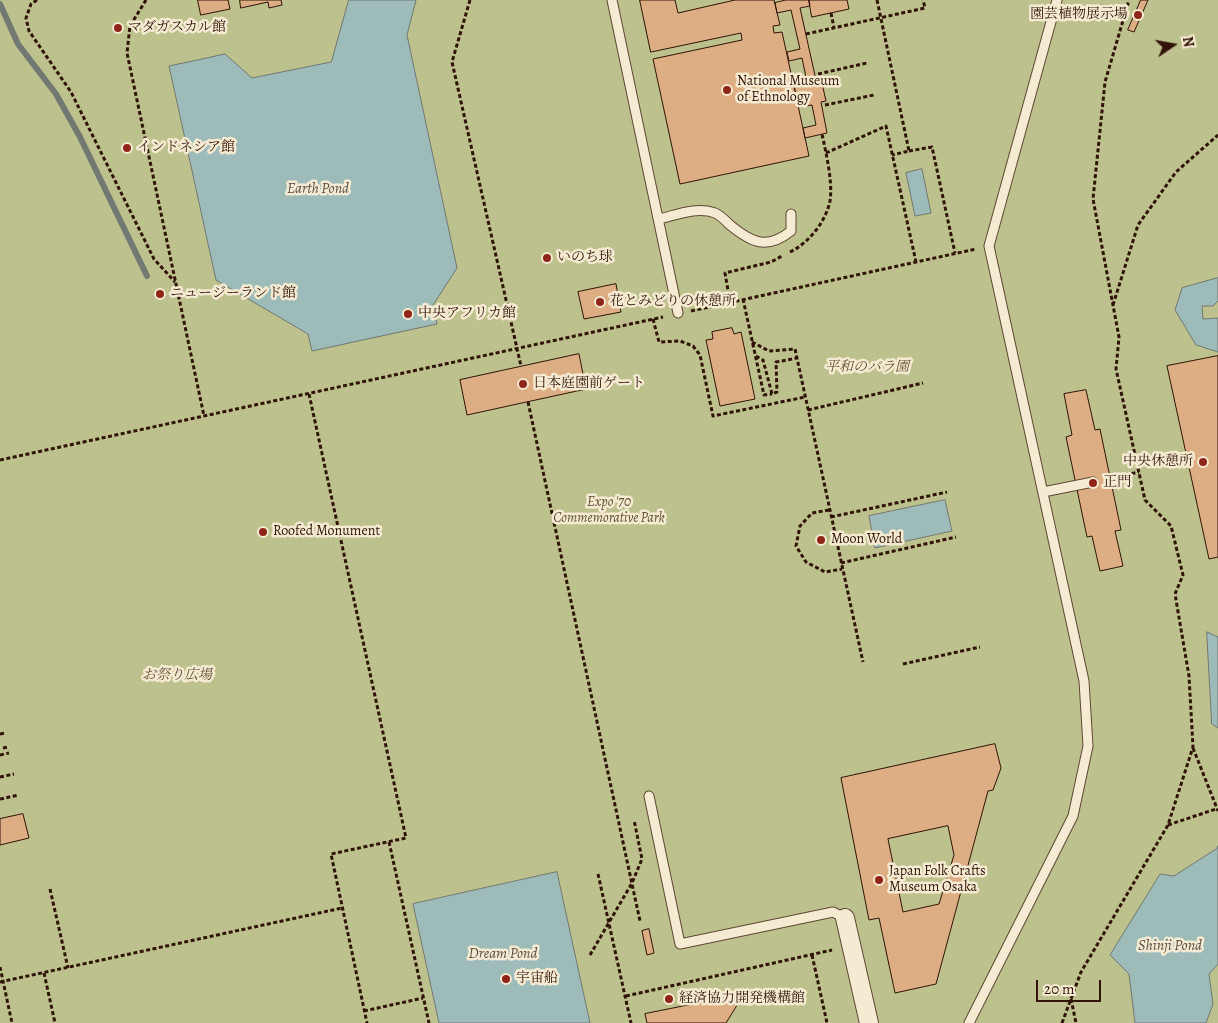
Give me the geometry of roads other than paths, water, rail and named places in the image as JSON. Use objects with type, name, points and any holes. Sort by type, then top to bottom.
[{"type":"street","points":[[845,918],[869,1023]]},
{"type":"lane","points":[[612,0],[678,313]]},
{"type":"lane","points":[[969,1023],[1073,816],[1088,746],[1084,681],[989,246],[1057,0]]},
{"type":"lane","points":[[658,220],[697,210],[716,213],[744,236],[763,243],[780,240],[791,231],[791,214]]},
{"type":"lane","points":[[1043,492],[1093,482]]},
{"type":"lane","points":[[649,796],[680,944],[833,912],[845,918]]},
{"type":"water","name":"Earth Pond","points":[[349,0],[416,0],[407,35],[457,268],[433,305],[437,324],[312,351],[308,334],[216,280],[169,66],[225,54],[252,78],[331,62]]},
{"type":"water","points":[[922,169],[931,213],[915,216],[906,173]]},
{"type":"water","points":[[1218,278],[1218,301],[1213,306],[1202,306],[1203,319],[1218,318],[1218,352],[1196,345],[1175,310],[1182,288]]},
{"type":"water","points":[[945,500],[952,531],[875,548],[869,516]]},
{"type":"water","points":[[1207,632],[1218,637],[1218,728],[1212,724]]},
{"type":"water","name":"Shinji Pond","points":[[1218,846],[1218,964],[1209,974],[1213,1004],[1206,1023],[1135,1023],[1129,974],[1110,955],[1160,874],[1174,876]]},
{"type":"water","name":"Dream Pond","points":[[557,872],[590,1023],[439,1023],[413,904]]},
{"type":"waterway","points":[[0,4],[18,44],[56,94],[80,137],[147,276]]},
{"type":"place","name":"園芸植物展示場","points":[[1138,15]]},
{"type":"place","name":"マダガスカル館","points":[[118,28]]},
{"type":"place","name":"National Museum of Ethnology","points":[[727,90]]},
{"type":"place","name":"インドネシア館","points":[[127,148]]},
{"type":"place","name":"いのち球","points":[[547,258]]},
{"type":"place","name":"ニュージーランド館","points":[[160,294]]},
{"type":"place","name":"花とみどりの休憩所","points":[[600,302]]},
{"type":"place","name":"中央アフリカ館","points":[[408,314]]},
{"type":"place","name":"日本庭園前ゲート","points":[[523,384]]},
{"type":"place","name":"中央休憩所","points":[[1203,462]]},
{"type":"place","name":"正門","points":[[1093,483]]},
{"type":"place","name":"Roofed Monument","points":[[263,532]]},
{"type":"place","name":"Moon World","points":[[821,540]]},
{"type":"place","name":"Japan Folk Crafts Museum Osaka","points":[[879,880]]},
{"type":"place","name":"宇宙船","points":[[506,979]]},
{"type":"place","name":"経済協力開発機構館","points":[[669,999]]},
{"type":"park label","name":"平和のバラ園","points":[[867,368]]},
{"type":"park label","name":"Expo '70 Commemorative Park","points":[[609,512]]},
{"type":"park label","name":"お祭り広場","points":[[177,676]]}]
